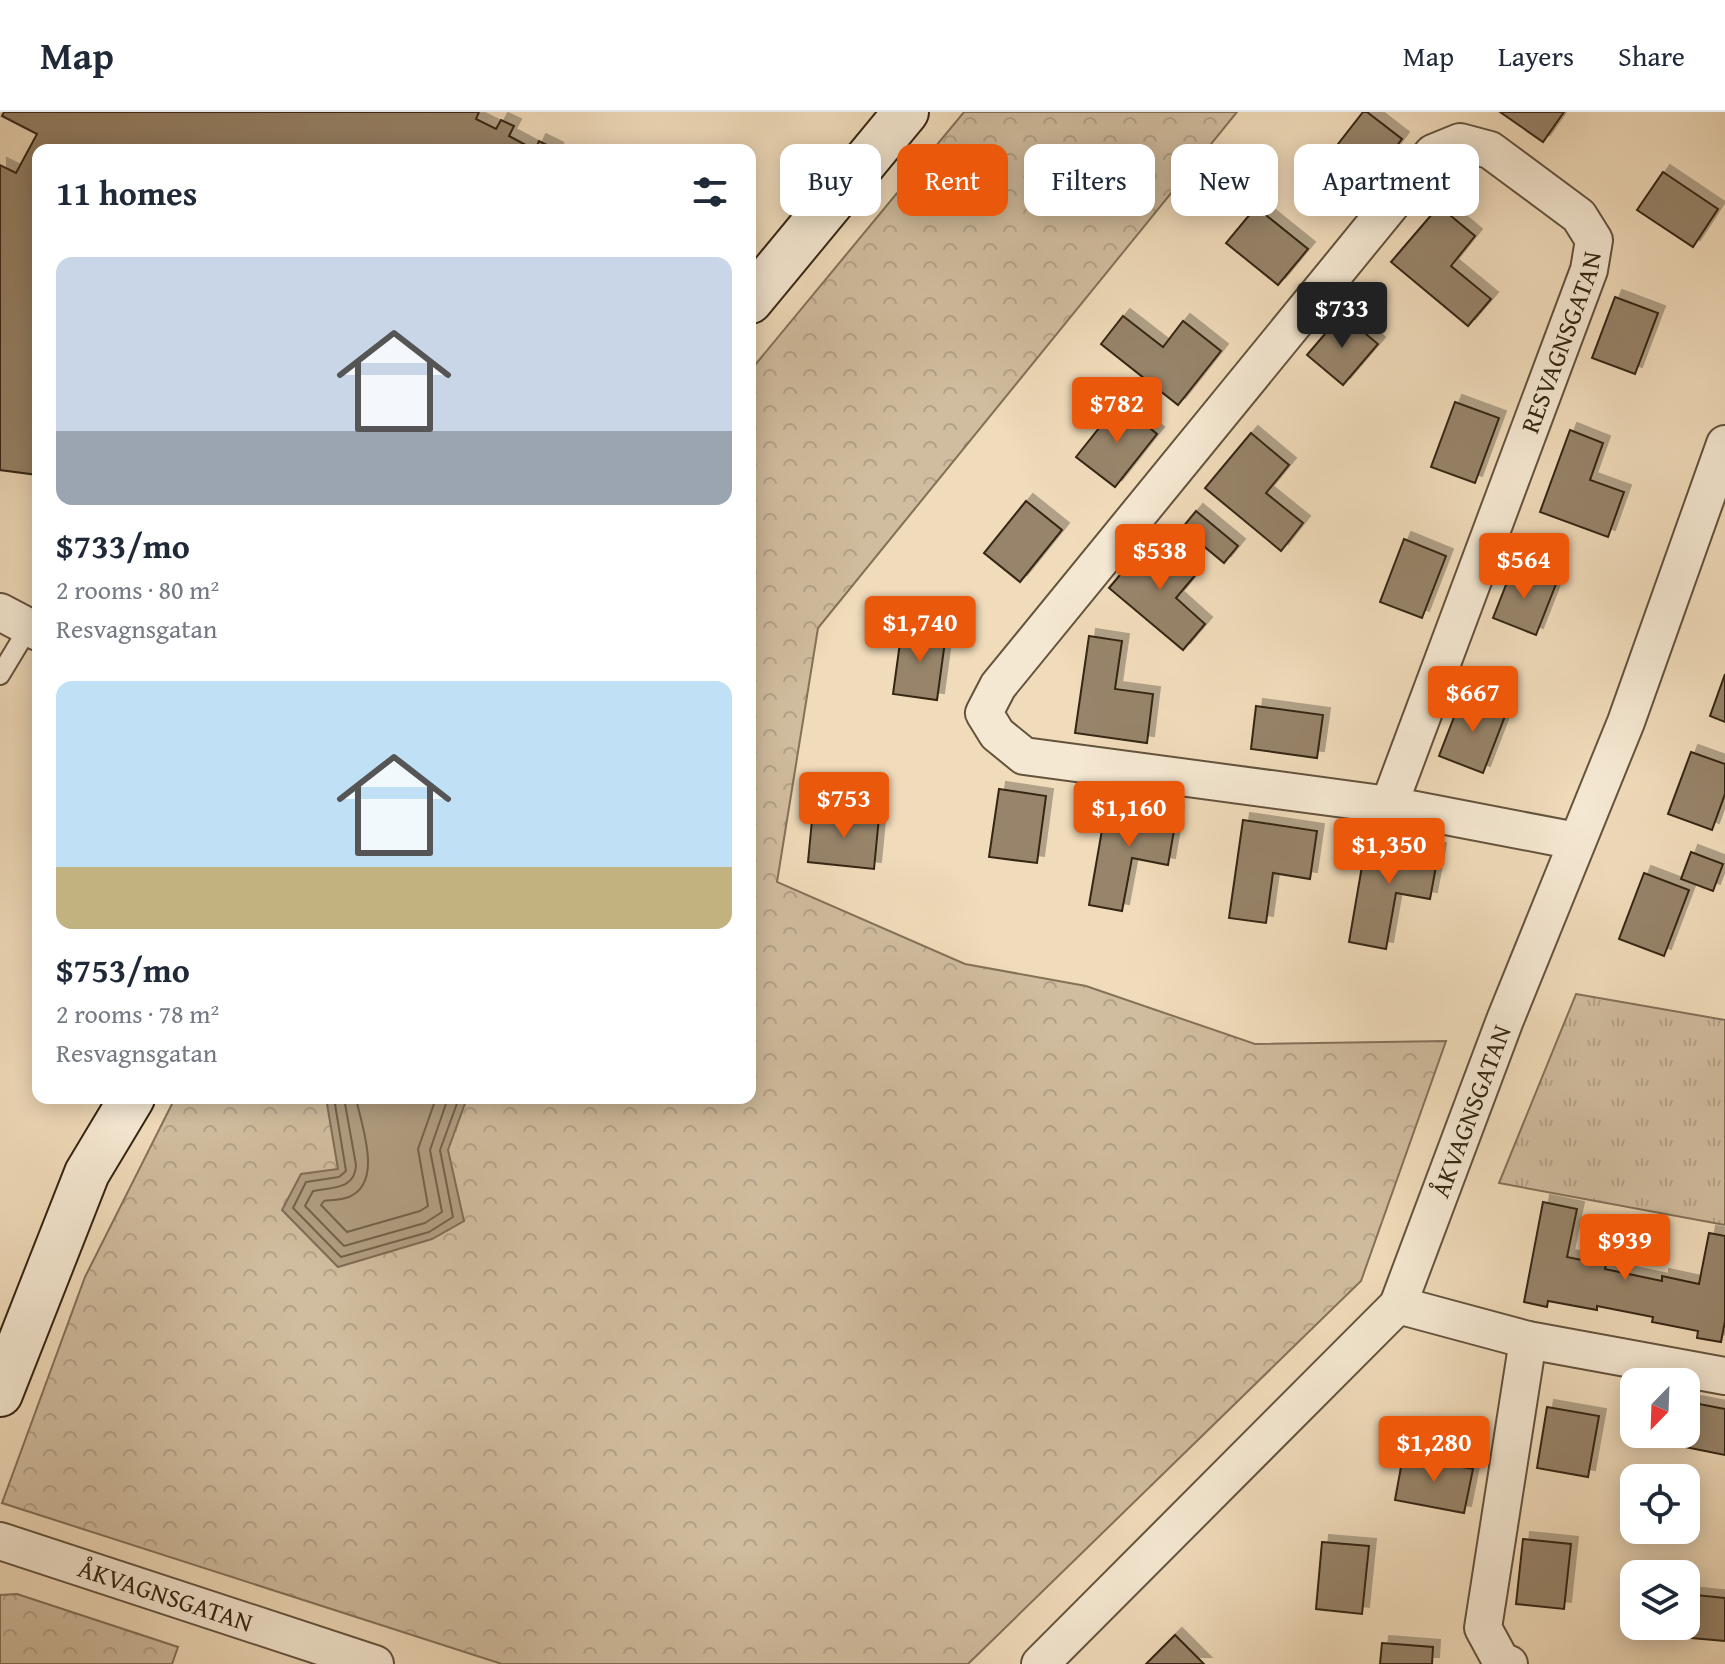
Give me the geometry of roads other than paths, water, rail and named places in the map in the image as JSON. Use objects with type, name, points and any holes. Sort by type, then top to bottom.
[{"type":"street","points":[[756,294],[906,112]]},
{"type":"street","name":"RESVAGNSGATAN","points":[[1389,805],[1589,270],[1594,240],[1579,216],[1490,150],[1460,142],[1433,153],[998,686],[984,713],[997,734],[1024,756],[1389,805],[1576,841]]},
{"type":"street","name":"ÅKVAGNSGATAN","points":[[1040,1664],[1398,1305],[1505,1020],[1626,722],[1725,444]]},
{"type":"street","points":[[0,1394],[87,1173],[128,1104]]},
{"type":"street","points":[[1398,1305],[1528,1340],[1725,1376]]},
{"type":"street","points":[[1509,1664],[1501,1661],[1483,1628],[1528,1340]]},
{"type":"street","name":"ÅKVAGNSGATAN","points":[[0,1541],[361,1662]]},
{"type":"lane","points":[[0,675],[22,624]]},
{"type":"water","points":[[327,1104],[465,1104],[448,1150],[464,1221],[432,1239],[338,1267],[282,1210],[301,1174],[338,1169]]}]
